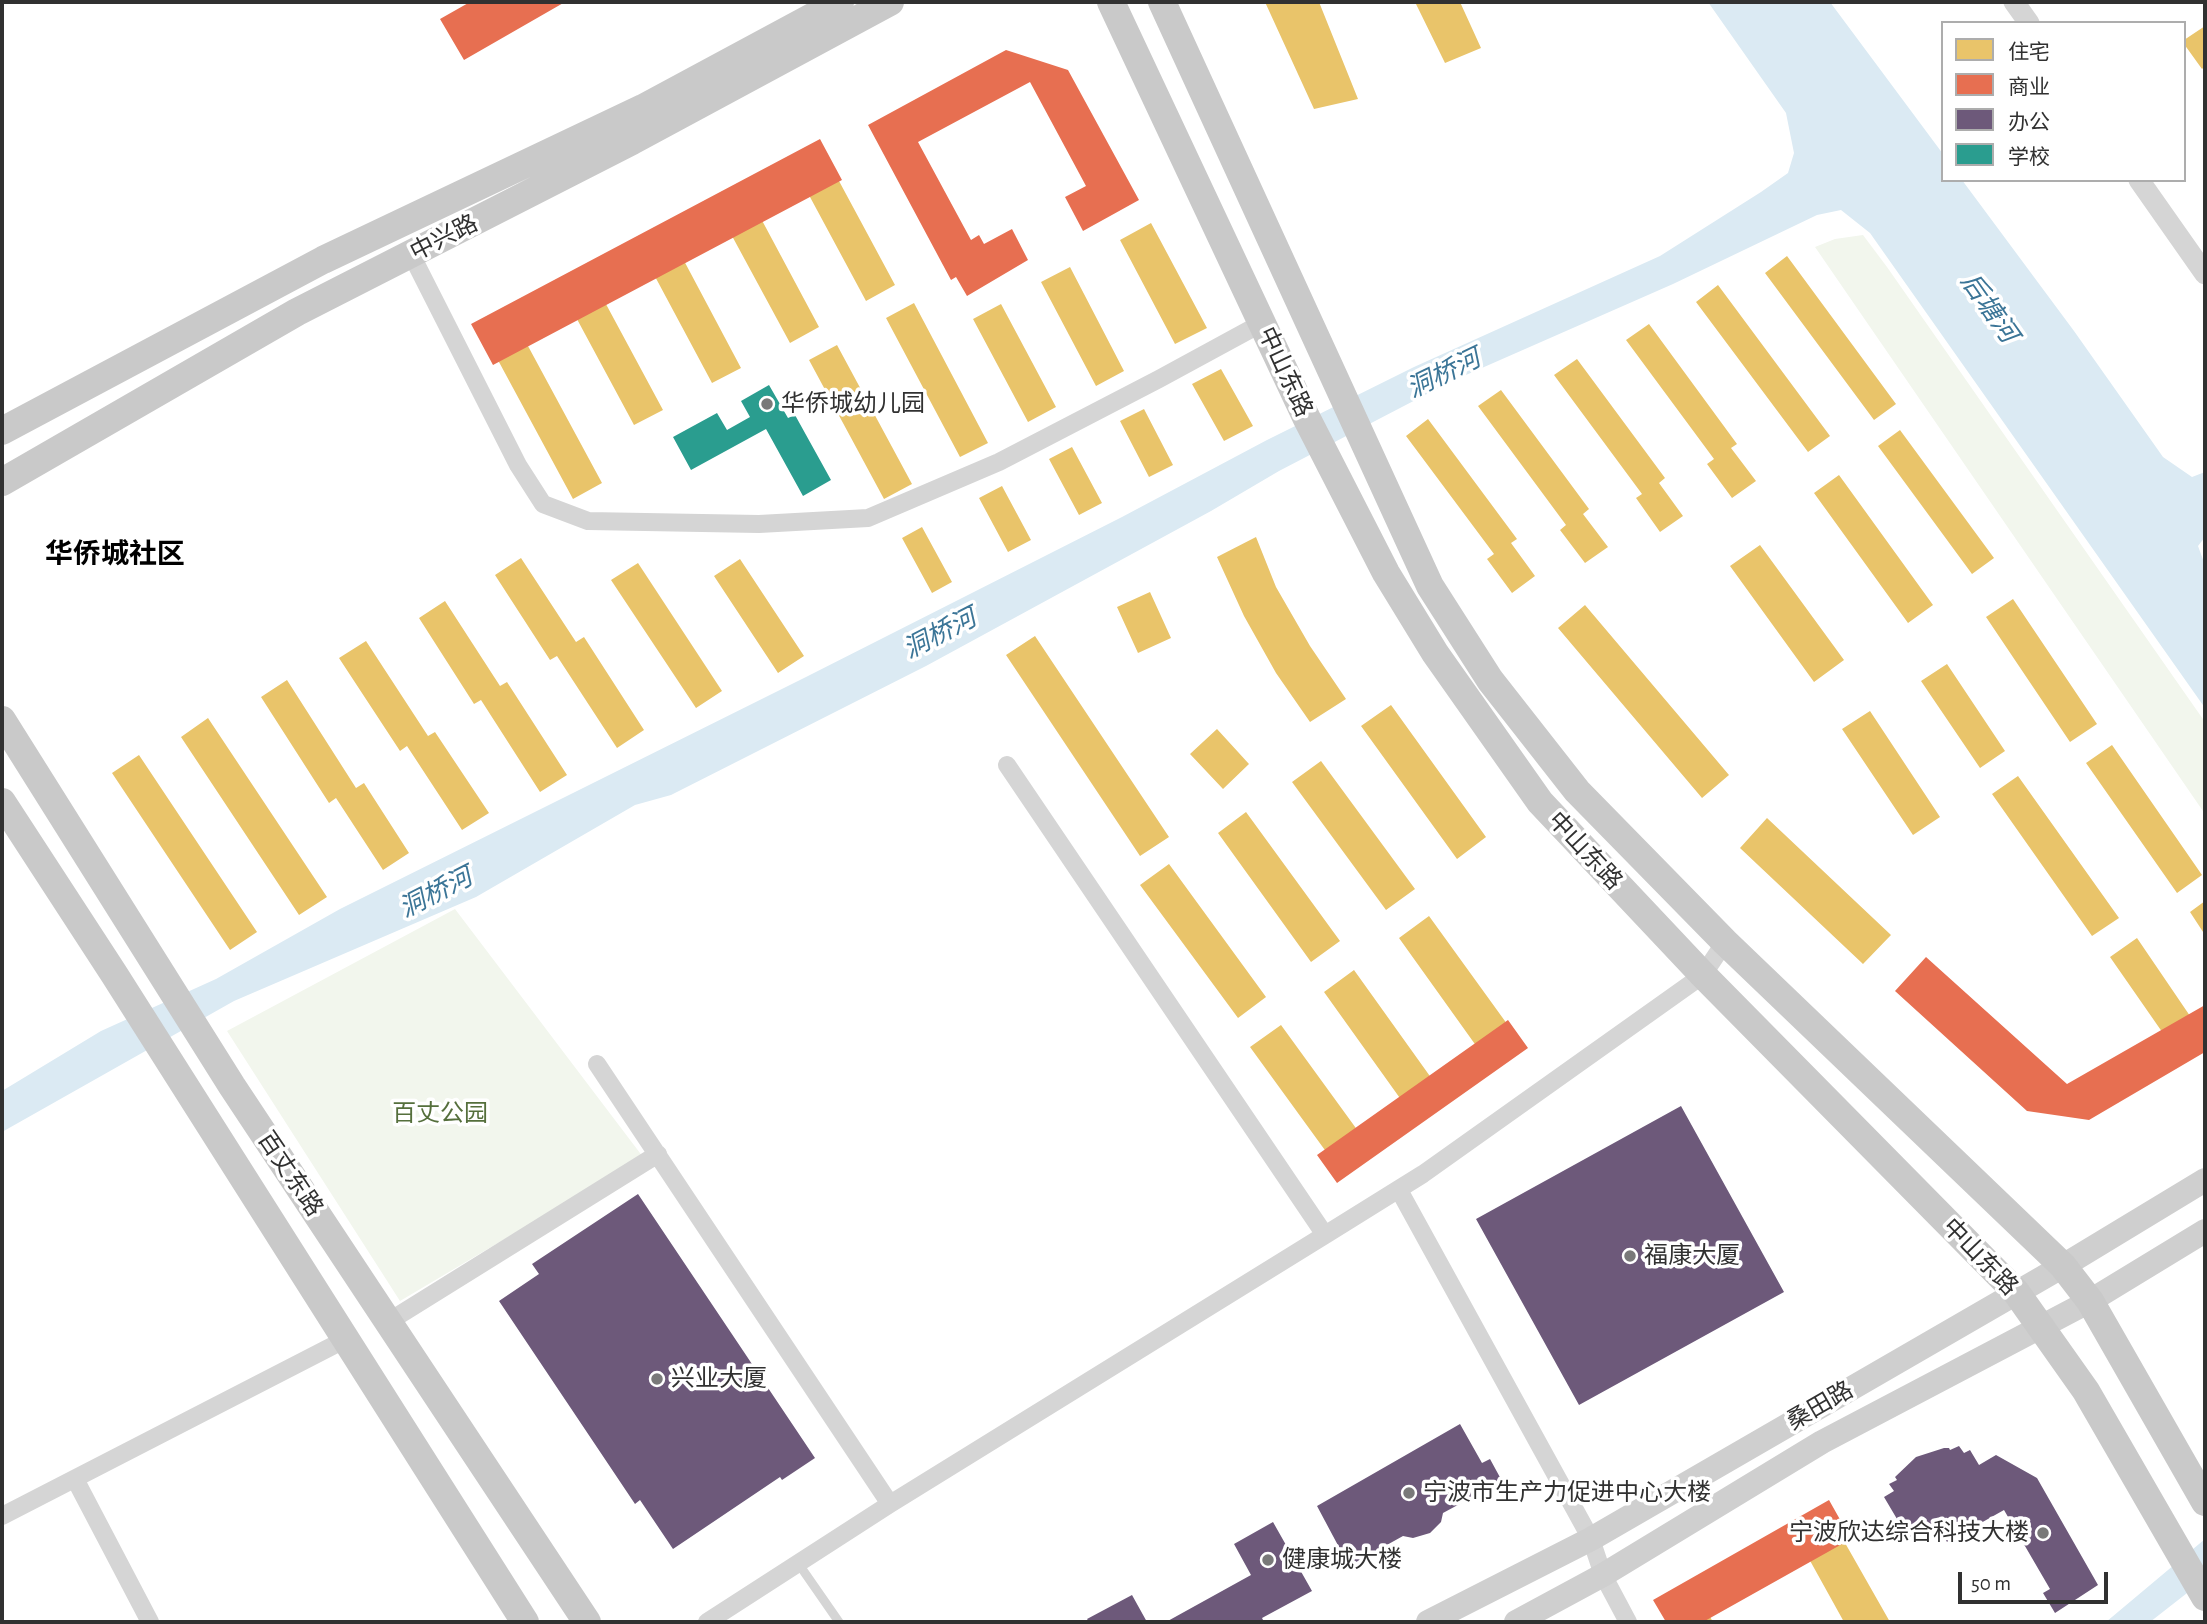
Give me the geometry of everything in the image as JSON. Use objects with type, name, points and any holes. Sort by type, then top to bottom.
[{"type":"main road","name":"中兴路","points":[[2,431],[323,260],[643,108],[840,2]]},
{"type":"main road","name":"中兴路","points":[[2,482],[297,312],[632,141],[890,2]]},
{"type":"main road","name":"中山东路","points":[[1111,2],[1306,417],[1386,573],[1435,653],[1540,802],[1703,975],[2016,1292],[2087,1391],[2205,1597]]},
{"type":"main road","name":"中山东路","points":[[1162,2],[1430,586],[1490,680],[1577,790],[1725,942],[2063,1266],[2090,1301],[2205,1502]]},
{"type":"main road","name":"百丈东路","points":[[2,720],[232,1086],[587,1622]]},
{"type":"main road","name":"百丈东路","points":[[2,802],[198,1105],[525,1622]]},
{"type":"main road","name":"桑田路","points":[[1428,1622],[1591,1539],[2063,1266],[2205,1180]]},
{"type":"main road","name":"桑田路","points":[[1516,1622],[1602,1575],[1822,1442],[2090,1301],[2205,1231]]},
{"type":"street","points":[[2014,2],[2028,21]]},
{"type":"street","points":[[2141,182],[2205,274]]},
{"type":"street","points":[[411,254],[524,475],[544,504],[588,521],[760,524],[868,518],[999,462],[1262,323]]},
{"type":"street","points":[[1007,765],[1325,1235]]},
{"type":"street","points":[[707,1622],[890,1504],[1399,1190],[1703,975],[1725,942]]},
{"type":"street","points":[[597,1064],[890,1504]]},
{"type":"street","points":[[388,1322],[658,1154]]},
{"type":"street","points":[[1399,1190],[1591,1539],[1602,1575],[1629,1622]]},
{"type":"street","points":[[2,1516],[346,1339]]},
{"type":"street","points":[[75,1479],[150,1622]]},
{"type":"lane","points":[[798,1563],[839,1622]]},
{"type":"green space","points":[[1863,235],[2205,722],[2205,814],[1815,247],[1835,239]]},
{"type":"green space","name":"百丈公园","points":[[455,909],[643,1157],[400,1301],[227,1031]]},
{"type":"water","points":[[1708,2],[1830,2],[1941,151],[1941,182],[1963,182],[2163,457],[2192,477],[2205,472],[2205,537],[2198,546],[2205,565],[2205,708],[1870,233],[1841,210],[1817,215],[1673,284],[1450,382],[1279,471],[1211,511],[926,666],[671,795],[635,805],[476,897],[234,1001],[2,1132],[2,1091],[101,1031],[216,979],[340,909],[806,677],[1122,517],[1267,440],[1414,367],[1660,256],[1788,173],[1794,153],[1786,113]]},
{"type":"water","points":[[2205,1539],[2205,1579],[2150,1622],[2106,1622]]},
{"type":"building: 住宅","points":[[1265,2],[1319,2],[1358,99],[1314,109]]},
{"type":"building: 住宅","points":[[1415,2],[1460,2],[1481,48],[1445,63]]},
{"type":"building: 住宅","points":[[2205,26],[2205,66],[2202,69],[2186,47],[2186,39]]},
{"type":"building: 住宅","points":[[1004,55],[1067,74],[1135,199],[1098,220],[1082,192],[1091,188],[1031,78],[995,97],[980,68]]},
{"type":"building: 住宅","points":[[907,109],[922,136],[914,140],[969,243],[972,241],[976,249],[981,246],[998,276],[968,292],[958,272],[952,276],[873,127]]},
{"type":"building: 住宅","points":[[818,142],[895,285],[866,301],[789,158]]},
{"type":"building: 住宅","points":[[742,183],[819,327],[790,343],[712,199]]},
{"type":"building: 住宅","points":[[1151,223],[1207,328],[1175,344],[1120,240]]},
{"type":"building: 住宅","points":[[665,225],[741,368],[712,383],[636,241]]},
{"type":"building: 住宅","points":[[1787,256],[1896,404],[1874,420],[1765,273]]},
{"type":"building: 住宅","points":[[586,267],[663,410],[634,425],[557,282]]},
{"type":"building: 住宅","points":[[1070,267],[1124,371],[1096,386],[1041,282]]},
{"type":"building: 住宅","points":[[1718,285],[1830,436],[1808,452],[1696,302]]},
{"type":"building: 住宅","points":[[914,303],[988,443],[960,457],[886,318]]},
{"type":"building: 住宅","points":[[1001,304],[1056,407],[1028,422],[973,319]]},
{"type":"building: 住宅","points":[[508,309],[602,483],[573,499],[479,325]]},
{"type":"building: 住宅","points":[[1649,324],[1737,444],[1731,448],[1756,481],[1732,498],[1707,464],[1714,459],[1626,340]]},
{"type":"building: 住宅","points":[[837,345],[912,484],[884,499],[809,360]]},
{"type":"building: 住宅","points":[[1577,359],[1665,478],[1659,483],[1683,516],[1660,532],[1636,498],[1642,494],[1554,375]]},
{"type":"building: 住宅","points":[[1221,369],[1253,426],[1224,441],[1192,384]]},
{"type":"building: 住宅","points":[[1501,390],[1589,509],[1583,514],[1608,547],[1585,563],[1560,530],[1566,525],[1478,406]]},
{"type":"building: 住宅","points":[[1144,409],[1173,465],[1149,477],[1120,421]]},
{"type":"building: 住宅","points":[[1428,419],[1517,539],[1511,543],[1535,576],[1512,593],[1487,559],[1494,554],[1406,436]]},
{"type":"building: 住宅","points":[[1900,430],[1994,558],[1972,574],[1878,446]]},
{"type":"building: 住宅","points":[[1072,447],[1102,503],[1079,515],[1049,459]]},
{"type":"building: 住宅","points":[[1839,475],[1933,605],[1908,623],[1814,493]]},
{"type":"building: 住宅","points":[[1002,486],[1031,540],[1008,552],[979,498]]},
{"type":"building: 住宅","points":[[922,527],[952,582],[932,593],[902,538]]},
{"type":"building: 住宅","points":[[1256,537],[1276,587],[1310,646],[1346,699],[1310,722],[1276,673],[1244,616],[1217,557]]},
{"type":"building: 住宅","points":[[1760,545],[1844,660],[1814,682],[1730,566]]},
{"type":"building: 住宅","points":[[521,558],[576,642],[584,637],[644,730],[617,748],[557,656],[550,660],[495,575]]},
{"type":"building: 住宅","points":[[740,559],[804,656],[778,673],[714,576]]},
{"type":"building: 住宅","points":[[638,563],[722,691],[696,708],[611,580]]},
{"type":"building: 住宅","points":[[1150,592],[1171,638],[1138,653],[1117,607]]},
{"type":"building: 住宅","points":[[2013,599],[2097,724],[2070,742],[1986,617]]},
{"type":"building: 住宅","points":[[445,601],[500,686],[507,682],[567,775],[540,792],[481,700],[474,704],[419,618]]},
{"type":"building: 住宅","points":[[1585,605],[1729,775],[1702,798],[1558,628]]},
{"type":"building: 住宅","points":[[1035,636],[1169,837],[1140,856],[1006,655]]},
{"type":"building: 住宅","points":[[366,641],[428,736],[435,732],[489,813],[462,830],[407,746],[400,751],[339,658]]},
{"type":"building: 住宅","points":[[1947,664],[2005,751],[1980,768],[1921,681]]},
{"type":"building: 住宅","points":[[287,680],[356,788],[364,783],[409,853],[383,870],[336,798],[329,803],[261,697]]},
{"type":"building: 住宅","points":[[1391,705],[1486,837],[1457,859],[1361,726]]},
{"type":"building: 住宅","points":[[1870,711],[1940,817],[1913,835],[1842,729]]},
{"type":"building: 住宅","points":[[208,718],[327,897],[299,915],[181,737]]},
{"type":"building: 住宅","points":[[1217,729],[1249,764],[1223,789],[1190,754]]},
{"type":"building: 住宅","points":[[2112,745],[2202,875],[2177,893],[2086,763]]},
{"type":"building: 住宅","points":[[139,755],[257,932],[230,950],[112,773]]},
{"type":"building: 住宅","points":[[1321,761],[1415,889],[1386,910],[1292,782]]},
{"type":"building: 住宅","points":[[2018,776],[2119,918],[2092,936],[1992,794]]},
{"type":"building: 住宅","points":[[1246,812],[1340,941],[1311,962],[1218,833]]},
{"type":"building: 住宅","points":[[1767,818],[1891,935],[1863,964],[1740,848]]},
{"type":"building: 住宅","points":[[1169,864],[1266,997],[1238,1018],[1140,885]]},
{"type":"building: 住宅","points":[[2205,901],[2205,935],[2190,912]]},
{"type":"building: 住宅","points":[[1429,916],[1523,1046],[1492,1068],[1399,938]]},
{"type":"building: 住宅","points":[[2137,938],[2205,1038],[2205,1047],[2183,1062],[2110,957]]},
{"type":"building: 住宅","points":[[1928,961],[2049,1072],[2023,1101],[1902,990]]},
{"type":"building: 住宅","points":[[1354,970],[1447,1100],[1417,1122],[1324,992]]},
{"type":"building: 住宅","points":[[1281,1025],[1374,1153],[1343,1175],[1250,1047]]},
{"type":"building: 住宅","points":[[1832,1520],[1890,1622],[1844,1622],[1798,1539]]},
{"type":"building: 住宅","points":[[1698,1596],[1713,1622],[1671,1622],[1666,1614]]},
{"type":"building: 商业","points":[[470,2],[565,2],[464,60],[440,19]]},
{"type":"building: 商业","points":[[1006,50],[1068,70],[1139,200],[1083,231],[1065,197],[1086,186],[1030,82],[918,142],[971,240],[979,235],[984,244],[1012,229],[1028,260],[967,296],[956,277],[951,280],[868,125]]},
{"type":"building: 商业","points":[[820,139],[842,180],[493,365],[471,324]]},
{"type":"building: 商业","points":[[1926,957],[2067,1084],[2205,1005],[2205,1052],[2089,1120],[2027,1111],[1895,991]]},
{"type":"building: 商业","points":[[1508,1020],[1528,1048],[1337,1183],[1317,1155]]},
{"type":"building: 商业","points":[[1829,1500],[1851,1539],[1703,1622],[1666,1622],[1653,1600]]},
{"type":"building: 办公","name":"福康大厦","points":[[1681,1106],[1784,1292],[1579,1405],[1476,1219]]},
{"type":"building: 办公","name":"兴业大厦","points":[[638,1194],[815,1458],[782,1480],[780,1477],[673,1549],[640,1500],[635,1504],[499,1301],[539,1274],[532,1264]]},
{"type":"building: 办公","name":"宁波市生产力促进中心大楼","points":[[1460,1424],[1482,1463],[1490,1459],[1502,1481],[1443,1513],[1441,1522],[1430,1533],[1413,1538],[1403,1536],[1349,1566],[1317,1506]]},
{"type":"building: 办公","name":"宁波欣达综合科技大楼","points":[[1959,1446],[1964,1453],[1970,1450],[1979,1465],[1996,1455],[2037,1478],[2098,1585],[2055,1613],[2043,1593],[2050,1589],[2004,1510],[1947,1542],[1938,1526],[1910,1541],[1884,1497],[1894,1491],[1889,1484],[1897,1480],[1895,1477],[1916,1457]]},
{"type":"building: 办公","name":"健康城大楼","points":[[1273,1522],[1312,1591],[1262,1618],[1264,1622],[1166,1622],[1251,1575],[1234,1544]]},
{"type":"building: 办公","points":[[1132,1595],[1147,1622],[1089,1622],[1087,1619]]},
{"type":"building: 学校","points":[[769,385],[788,418],[795,415],[831,480],[803,496],[766,429],[691,470],[673,437],[717,413],[727,430],[750,417],[741,401]]},
{"type":"place","name":"华侨城幼儿园","points":[[767,404]]},
{"type":"place","name":"福康大厦","points":[[1630,1256]]},
{"type":"place","name":"兴业大厦","points":[[657,1379]]},
{"type":"place","name":"宁波市生产力促进中心大楼","points":[[1409,1493]]},
{"type":"place","name":"宁波欣达综合科技大楼","points":[[2043,1533]]},
{"type":"place","name":"健康城大楼","points":[[1268,1560]]},
{"type":"district","name":"华侨城社区","points":[[115,555]]},
{"type":"water label","name":"后塘河","points":[[1989,308]]},
{"type":"water label","name":"洞桥河","points":[[1444,374]]},
{"type":"water label","name":"洞桥河","points":[[940,634]]},
{"type":"water label","name":"洞桥河","points":[[436,893]]}]
